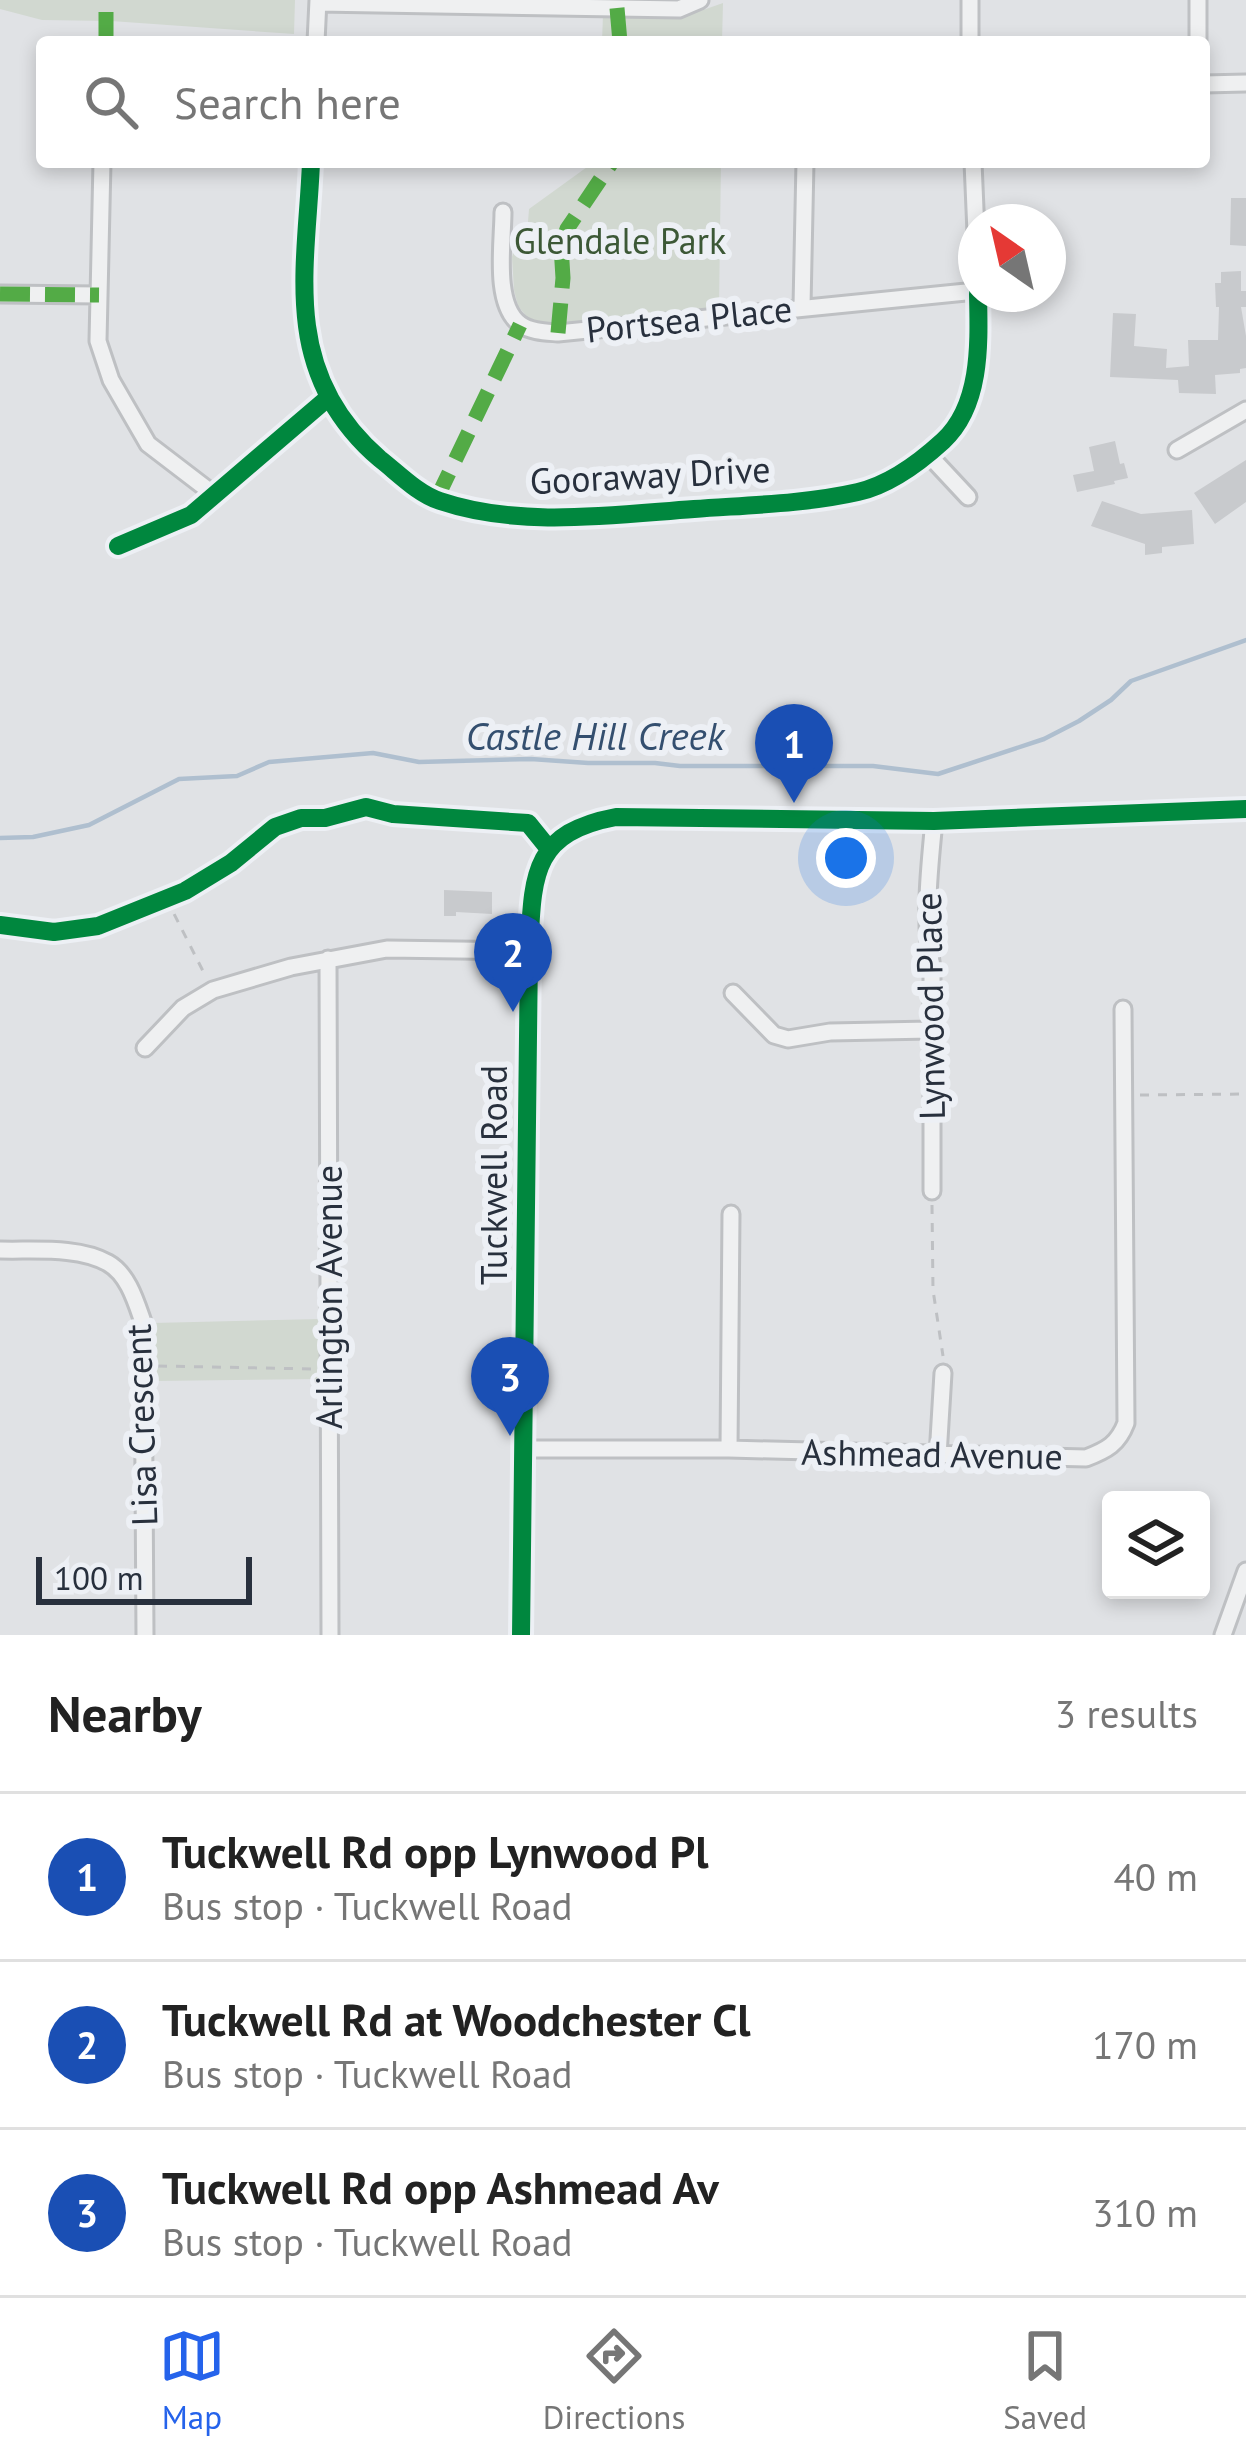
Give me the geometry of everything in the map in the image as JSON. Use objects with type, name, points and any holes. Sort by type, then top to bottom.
[{"type":"street","points":[[316,36],[318,1],[679,9],[700,0]]},
{"type":"street","points":[[970,0],[970,36]]},
{"type":"street","points":[[1198,0],[1198,36]]},
{"type":"street","points":[[1210,84],[1246,83]]},
{"type":"street","points":[[102,168],[98,341],[110,380],[148,444],[216,496]]},
{"type":"street","name":"Gooraway Drive","points":[[311,168],[305,300],[317,373],[328,397],[355,437],[403,478],[436,500],[504,515],[635,513],[861,492],[900,474],[947,437],[967,403],[979,355],[978,312]]},
{"type":"street","points":[[802,306],[805,168]]},
{"type":"street","points":[[973,168],[975,204]]},
{"type":"street","name":"Portsea Place","points":[[503,212],[502,288],[508,309],[520,325],[540,332],[958,294]]},
{"type":"street","points":[[0,294],[99,295]]},
{"type":"street","points":[[118,546],[191,515],[328,397]]},
{"type":"street","points":[[1177,450],[1246,410]]},
{"type":"street","points":[[927,453],[968,497]]},
{"type":"street","name":"Tuckwell Road","points":[[521,1635],[529,951],[532,893],[549,849],[590,822],[616,818],[934,821],[1246,808]]},
{"type":"street","name":"Lynwood Place","points":[[932,1191],[932,969],[926,916],[934,821]]},
{"type":"street","points":[[146,1048],[183,1008],[213,989],[248,978],[387,949],[529,951]]},
{"type":"street","name":"Arlington Avenue","points":[[328,959],[330,1635]]},
{"type":"street","points":[[734,993],[774,1035],[788,1039],[830,1032],[930,1030]]},
{"type":"street","name":"Ashmead Avenue","points":[[524,1449],[1086,1458],[1105,1451],[1119,1440],[1126,1423],[1123,1009]]},
{"type":"street","points":[[729,1449],[731,1214]]},
{"type":"street","name":"Lisa Crescent","points":[[0,1250],[79,1254],[111,1264],[131,1289],[143,1322],[145,1635]]},
{"type":"street","points":[[938,1456],[943,1373]]},
{"type":"street","points":[[1223,1635],[1239,1618],[1246,1571]]},
{"type":"path","points":[[185,891],[157,902],[213,989]]},
{"type":"path","points":[[1124,1095],[1246,1094]]},
{"type":"path","points":[[932,1191],[933,1290],[943,1373]]},
{"type":"path","points":[[144,1366],[329,1369]]},
{"type":"green space","points":[[0,0],[295,0],[294,34],[42,20],[0,9]]},
{"type":"green space","points":[[723,3],[722,36],[602,36],[603,14],[683,17]]},
{"type":"green space","name":"Glendale Park","points":[[586,168],[721,168],[719,308],[574,325],[545,326],[527,317],[514,290],[512,257],[529,209]]},
{"type":"green space","points":[[321,1319],[321,1379],[153,1381],[153,1323]]},
{"type":"building","points":[[1231,198],[1246,198],[1246,246],[1230,245]]},
{"type":"building","points":[[1241,271],[1241,291],[1246,291],[1246,307],[1241,307],[1246,368],[1215,375],[1216,394],[1179,393],[1178,380],[1110,377],[1113,313],[1136,314],[1134,346],[1167,349],[1166,368],[1189,366],[1188,340],[1218,340],[1215,283],[1221,283],[1221,272]]},
{"type":"building","points":[[1115,441],[1128,478],[1077,492],[1073,475],[1094,471],[1089,447]]},
{"type":"building","points":[[1246,460],[1246,502],[1215,524],[1194,493]]},
{"type":"building","points":[[1102,501],[1141,514],[1192,510],[1194,544],[1162,547],[1162,553],[1145,555],[1145,544],[1091,526]]},
{"type":"building","points":[[444,890],[492,892],[492,914],[444,916]]},
{"type":"waterway","name":"Castle Hill Creek","points":[[0,838],[33,837],[89,825],[179,779],[237,776],[269,762],[373,753],[419,762],[531,759],[680,766],[873,766],[938,774],[1044,739],[1111,700],[1131,681],[1246,640]]},
{"type":"marked path","points":[[106,0],[106,36]]},
{"type":"marked path","points":[[617,8],[619,36]]},
{"type":"marked path","points":[[558,333],[561,246],[567,229],[608,168]]},
{"type":"marked path","points":[[0,294],[99,295]]},
{"type":"marked path","points":[[436,500],[520,325]]},
{"type":"cycle path","points":[[311,168],[305,306],[310,346],[322,383],[352,431],[408,483],[440,501],[470,509],[534,517],[598,516],[797,502],[881,484],[914,465],[956,426],[975,372],[978,312]]},
{"type":"cycle path","points":[[118,546],[191,515],[329,397]]},
{"type":"cycle path","points":[[0,925],[54,932],[98,926],[185,891],[231,863],[275,827],[366,807],[393,814],[528,823],[549,849]]},
{"type":"cycle path","points":[[521,1635],[529,951],[536,880],[552,847],[588,824],[616,817],[934,821],[1246,809]]},
{"type":"place","name":"Tuckwell Rd opp Lynwood Pl","points":[[794,803]]},
{"type":"place","name":"Tuckwell Rd at Woodchester Cl","points":[[513,1012]]},
{"type":"place","name":"Tuckwell Rd opp Ashmead Av","points":[[510,1436]]}]
